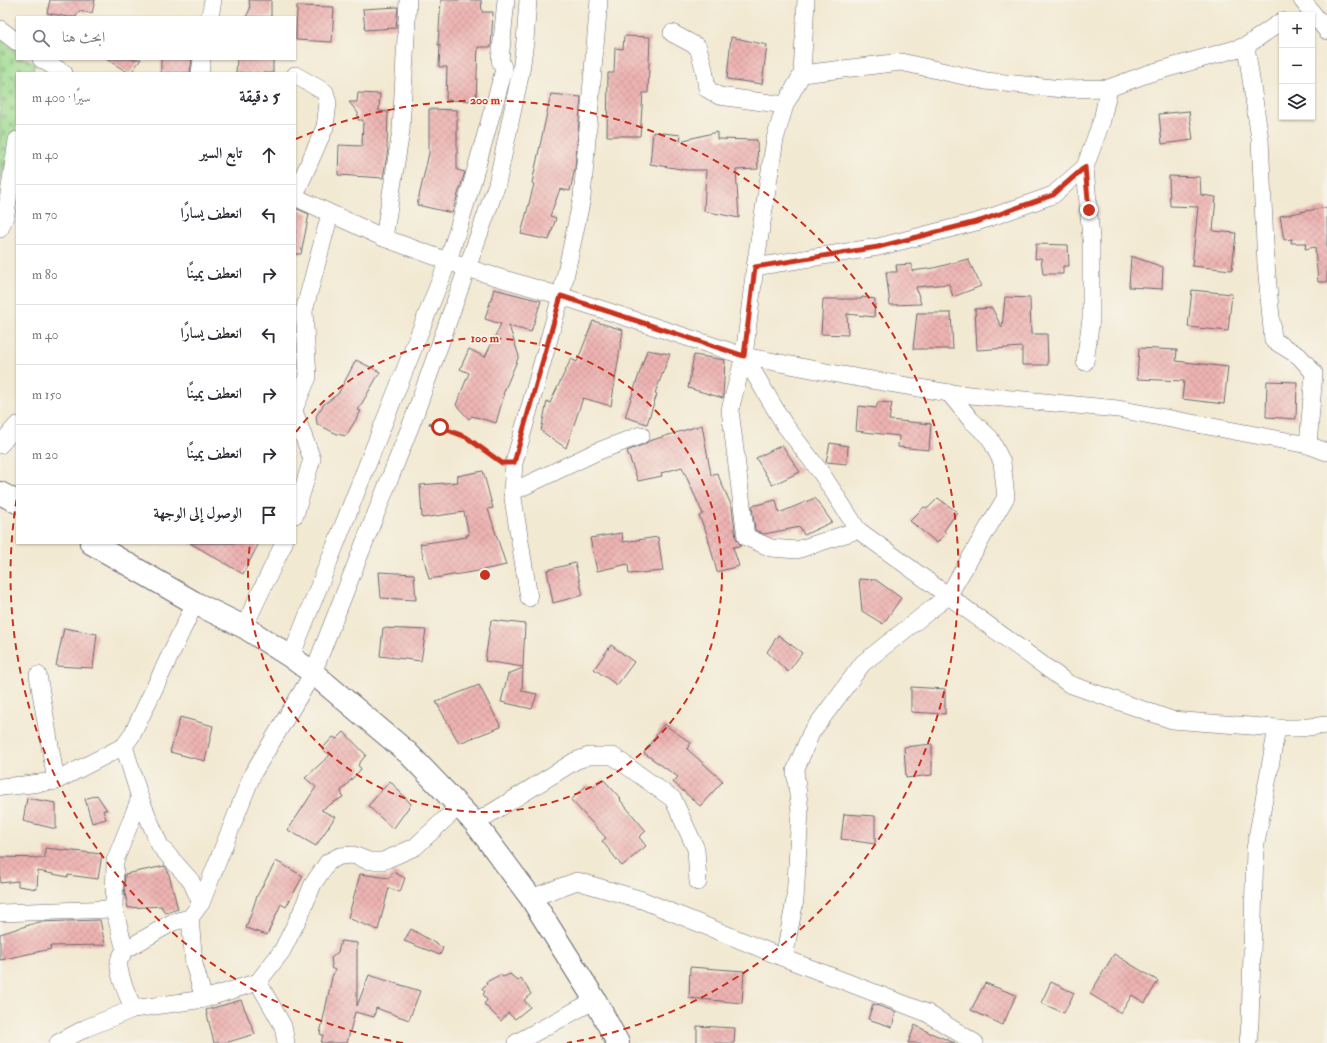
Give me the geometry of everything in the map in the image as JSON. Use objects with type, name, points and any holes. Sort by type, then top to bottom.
[{"type":"main road","points":[[93,544],[195,603],[244,627],[291,657],[313,673],[408,753],[475,822],[531,898],[595,1000],[618,1043]]},
{"type":"street","points":[[210,16],[213,0]]},
{"type":"street","points":[[384,238],[402,131],[408,0]]},
{"type":"street","points":[[291,657],[448,261],[504,70],[500,60],[506,0]]},
{"type":"street","points":[[133,1009],[120,972],[120,956],[125,950],[173,922],[190,918],[201,903],[253,773],[313,673],[414,417],[497,184],[520,71],[525,41],[528,0]]},
{"type":"street","points":[[529,598],[512,492],[514,463],[561,296],[582,198],[599,0]]},
{"type":"street","points":[[806,0],[802,74],[785,105],[775,139],[755,267],[744,356],[730,410],[746,537],[771,548],[797,550],[858,530]]},
{"type":"street","points":[[1294,12],[1304,2],[1327,31]]},
{"type":"street","points":[[802,74],[901,62],[986,81],[1062,89],[1109,88],[1147,74],[1246,46],[1279,23]]},
{"type":"street","points":[[0,29],[16,41]]},
{"type":"street","points":[[672,33],[698,47],[704,68],[707,89],[719,96],[785,105]]},
{"type":"street","points":[[1246,46],[1260,139],[1266,264],[1273,340],[1299,356],[1314,373],[1308,445]]},
{"type":"street","points":[[200,72],[202,60]]},
{"type":"street","points":[[40,64],[61,72]]},
{"type":"street","points":[[296,75],[325,92],[328,103],[325,127],[296,194]]},
{"type":"street","points":[[1085,362],[1091,319],[1091,246],[1085,167],[1102,120],[1109,88]]},
{"type":"street","points":[[0,230],[6,214],[16,147]]},
{"type":"street","points":[[755,267],[878,247],[980,221],[1053,195],[1085,167]]},
{"type":"street","points":[[296,197],[330,214],[384,238],[467,268],[561,296],[744,356],[842,375],[949,393],[1118,409],[1308,445],[1327,452]]},
{"type":"street","points":[[296,405],[308,377],[304,311],[330,214]]},
{"type":"street","points":[[744,356],[784,424],[822,474],[858,530],[1069,684],[1172,720],[1277,728],[1299,728],[1327,725]]},
{"type":"street","points":[[784,958],[795,900],[800,811],[795,771],[811,733],[863,663],[948,596],[1006,497],[1002,462],[990,438],[971,420],[949,393]]},
{"type":"street","points":[[296,417],[312,459],[296,512]]},
{"type":"street","points":[[0,446],[16,426]]},
{"type":"street","points":[[512,492],[596,452],[641,435]]},
{"type":"street","points":[[244,627],[284,544]]},
{"type":"street","points":[[0,787],[56,781],[124,746],[132,735],[195,603]]},
{"type":"street","points":[[38,675],[56,781]]},
{"type":"street","points":[[1248,1043],[1250,1023],[1255,849],[1277,728]]},
{"type":"street","points":[[124,746],[140,798],[160,846],[191,881],[201,903]]},
{"type":"street","points":[[475,822],[575,761],[589,756],[613,756],[673,799],[696,849],[698,882]]},
{"type":"street","points":[[125,950],[114,909],[115,861],[140,798]]},
{"type":"street","points":[[58,1043],[86,1028],[133,1009],[204,999],[258,982],[282,951],[301,913],[313,884],[328,862],[340,856],[353,855],[370,861],[383,861],[415,847],[459,806]]},
{"type":"street","points":[[531,898],[576,881],[642,900],[784,958],[927,1013],[975,1043]]},
{"type":"street","points":[[0,914],[114,909]]},
{"type":"street","points":[[190,918],[194,964],[204,999]]},
{"type":"street","points":[[258,982],[283,1026],[286,1043]]},
{"type":"street","points":[[516,1043],[595,1000]]},
{"type":"path","points":[[414,417],[466,437],[502,463],[514,463]]},
{"type":"green space","points":[[0,39],[16,51],[16,60],[29,60],[35,64],[32,72],[16,72],[16,127],[0,182]]},
{"type":"building","points":[[50,0],[95,0],[92,13],[79,11],[76,16],[63,16],[47,13]]},
{"type":"building","points":[[249,0],[271,0],[271,16],[246,16],[250,9]]},
{"type":"building","points":[[441,0],[481,0],[482,12],[493,12],[491,47],[478,47],[476,101],[446,100],[447,67],[439,67],[440,45],[438,45]]},
{"type":"building","points":[[297,6],[334,7],[332,42],[296,40]]},
{"type":"building","points":[[398,7],[396,28],[365,30],[363,9]]},
{"type":"building","points":[[624,36],[650,37],[648,93],[643,93],[640,136],[607,136],[608,73],[614,73],[615,48],[623,49]]},
{"type":"building","points":[[731,37],[767,45],[762,84],[727,79]]},
{"type":"building","points":[[108,60],[140,60],[132,72],[127,72]]},
{"type":"building","points":[[161,60],[192,60],[190,72],[161,72]]},
{"type":"building","points":[[237,60],[273,60],[273,72],[236,72]]},
{"type":"building","points":[[358,93],[380,94],[379,111],[388,112],[388,149],[383,178],[338,175],[339,145],[362,146],[363,120],[358,120],[358,113],[349,102],[357,102]]},
{"type":"building","points":[[551,94],[581,97],[575,168],[570,191],[560,189],[550,216],[556,218],[549,240],[521,234],[534,184],[532,183]]},
{"type":"building","points":[[429,109],[457,110],[457,170],[465,172],[452,213],[417,205],[429,153]]},
{"type":"building","points":[[1189,111],[1193,140],[1162,144],[1159,114]]},
{"type":"building","points":[[653,132],[681,135],[680,141],[717,132],[717,139],[757,140],[758,169],[736,170],[739,218],[704,211],[706,170],[687,170],[650,164]]},
{"type":"building","points":[[1169,176],[1200,177],[1201,195],[1216,197],[1213,231],[1236,233],[1232,270],[1192,266],[1198,207],[1170,206]]},
{"type":"building","points":[[1327,207],[1327,282],[1318,282],[1315,247],[1305,249],[1306,243],[1291,243],[1292,239],[1284,240],[1280,216]]},
{"type":"building","points":[[296,208],[309,214],[301,254],[296,254]]},
{"type":"building","points":[[1036,244],[1068,245],[1069,266],[1063,266],[1063,274],[1043,274],[1041,258],[1035,259]]},
{"type":"building","points":[[1131,256],[1163,267],[1162,289],[1129,287]]},
{"type":"building","points":[[968,259],[981,286],[953,297],[949,284],[916,287],[921,304],[890,305],[886,272],[897,272],[896,265],[912,264],[912,271],[934,268]]},
{"type":"building","points":[[494,289],[541,301],[531,332],[509,326],[519,356],[503,394],[504,395],[496,423],[472,416],[469,419],[456,405],[469,373],[460,369],[469,349],[485,357],[501,324],[485,319]]},
{"type":"building","points":[[1192,290],[1232,294],[1228,331],[1188,327]]},
{"type":"building","points":[[862,297],[875,299],[874,317],[847,314],[848,335],[821,334],[823,299],[861,299]]},
{"type":"building","points":[[1005,297],[1030,298],[1031,334],[1047,334],[1048,365],[1022,365],[1022,347],[977,350],[975,309],[992,308],[1002,328]]},
{"type":"building","points":[[917,313],[951,313],[953,349],[913,349]]},
{"type":"building","points":[[593,321],[623,330],[611,406],[583,398],[566,448],[541,431],[547,401],[550,403],[571,359],[577,362]]},
{"type":"building","points":[[1139,348],[1177,350],[1176,361],[1228,367],[1224,404],[1182,399],[1184,381],[1137,379]]},
{"type":"building","points":[[647,350],[670,354],[655,393],[657,394],[647,424],[625,417]]},
{"type":"building","points":[[694,355],[725,360],[723,398],[688,388]]},
{"type":"building","points":[[356,360],[380,372],[358,410],[361,411],[346,436],[337,434],[317,424],[316,416],[324,404],[338,394]]},
{"type":"building","points":[[1267,381],[1297,382],[1296,419],[1266,417]]},
{"type":"building","points":[[878,402],[892,403],[889,420],[931,424],[929,450],[898,447],[899,436],[856,431],[858,406],[876,408]]},
{"type":"building","points":[[702,425],[711,475],[717,473],[732,507],[736,538],[741,546],[733,547],[739,566],[717,572],[707,534],[699,516],[703,514],[682,467],[661,473],[662,476],[638,481],[627,451],[649,441]]},
{"type":"building","points":[[830,443],[848,446],[847,464],[826,462]]},
{"type":"building","points":[[782,445],[800,472],[772,485],[756,458]]},
{"type":"building","points":[[483,471],[493,508],[488,509],[506,565],[429,579],[420,544],[467,537],[466,535],[469,535],[464,512],[422,518],[420,485],[458,482],[457,476]]},
{"type":"building","points":[[815,498],[832,522],[804,535],[800,527],[764,534],[755,530],[752,506],[776,500],[779,513]]},
{"type":"building","points":[[938,498],[957,512],[944,531],[946,533],[937,543],[910,521],[924,507],[928,508]]},
{"type":"building","points":[[622,533],[623,542],[658,537],[663,571],[629,574],[628,564],[597,571],[590,538]]},
{"type":"building","points":[[192,544],[258,544],[243,574]]},
{"type":"building","points":[[575,563],[583,595],[553,603],[547,570]]},
{"type":"building","points":[[379,572],[414,574],[416,600],[381,598]]},
{"type":"building","points":[[859,579],[876,580],[901,598],[883,624],[862,611]]},
{"type":"building","points":[[491,620],[525,624],[523,667],[485,661]]},
{"type":"building","points":[[64,628],[97,634],[93,668],[56,666]]},
{"type":"building","points":[[383,628],[426,630],[421,661],[380,656]]},
{"type":"building","points":[[778,635],[802,653],[788,672],[767,652]]},
{"type":"building","points":[[611,645],[634,662],[617,685],[594,669]]},
{"type":"building","points":[[523,668],[522,691],[537,694],[532,709],[501,702],[508,674]]},
{"type":"building","points":[[479,685],[501,727],[459,743],[436,702]]},
{"type":"building","points":[[911,687],[945,689],[945,714],[911,712]]},
{"type":"building","points":[[180,717],[213,726],[205,761],[170,752]]},
{"type":"building","points":[[664,724],[691,743],[687,749],[723,781],[700,806],[673,782],[678,777],[644,753]]},
{"type":"building","points":[[344,732],[366,755],[358,765],[361,769],[341,791],[343,797],[321,810],[335,817],[316,846],[288,830],[316,787],[305,778],[330,755],[322,749],[333,737],[337,739]]},
{"type":"building","points":[[932,744],[932,775],[906,778],[904,747]]},
{"type":"building","points":[[603,779],[646,831],[639,837],[646,846],[622,866],[602,841],[606,838],[571,800],[587,785],[594,787]]},
{"type":"building","points":[[390,781],[411,804],[393,829],[368,806]]},
{"type":"building","points":[[97,795],[107,810],[103,810],[106,819],[92,823],[85,799]]},
{"type":"building","points":[[27,798],[56,803],[56,829],[23,821]]},
{"type":"building","points":[[844,814],[875,816],[875,844],[841,839]]},
{"type":"building","points":[[45,848],[102,854],[98,879],[68,875],[68,877],[38,871],[37,889],[18,886],[18,881],[0,883],[0,857],[45,858]]},
{"type":"building","points":[[276,861],[303,876],[286,907],[281,904],[267,935],[246,928],[257,896]]},
{"type":"building","points":[[165,866],[168,871],[178,909],[165,913],[161,906],[128,908],[124,888],[125,874]]},
{"type":"building","points":[[393,872],[405,878],[400,892],[389,888],[378,930],[348,918],[360,874],[389,878]]},
{"type":"building","points":[[100,920],[105,945],[50,946],[51,949],[0,960],[0,934],[39,922]]},
{"type":"building","points":[[411,929],[443,948],[440,955],[404,941]]},
{"type":"building","points":[[341,941],[357,943],[357,1006],[369,975],[420,991],[409,1020],[376,1008],[374,1017],[355,1012],[347,1043],[321,1043],[323,1035],[320,1034],[332,977],[335,970],[331,968],[331,958],[338,952]]},
{"type":"building","points":[[1114,954],[1158,981],[1145,1003],[1132,995],[1121,1013],[1090,994]]},
{"type":"building","points":[[690,967],[744,971],[742,1003],[689,998]]},
{"type":"building","points":[[510,974],[518,981],[521,978],[531,994],[524,1000],[530,1007],[515,1019],[508,1013],[501,1021],[484,1004],[487,1000],[483,994],[485,992],[482,988],[487,984],[486,982],[500,975],[503,977]]},
{"type":"building","points":[[1051,982],[1074,993],[1064,1013],[1041,1003]]},
{"type":"building","points":[[985,983],[1016,995],[1003,1025],[971,1010]]},
{"type":"building","points":[[241,1000],[255,1034],[225,1043],[214,1043],[206,1010]]},
{"type":"building","points":[[873,1004],[896,1012],[892,1027],[868,1019]]},
{"type":"building","points":[[915,1025],[928,1032],[955,1043],[908,1043]]},
{"type":"building","points":[[697,1026],[735,1028],[734,1043],[697,1043]]},
{"type":"route","points":[[440,427],[466,437],[502,463],[514,463],[561,296],[744,356],[755,267],[878,247],[980,221],[1053,195],[1085,167],[1089,210]]}]
